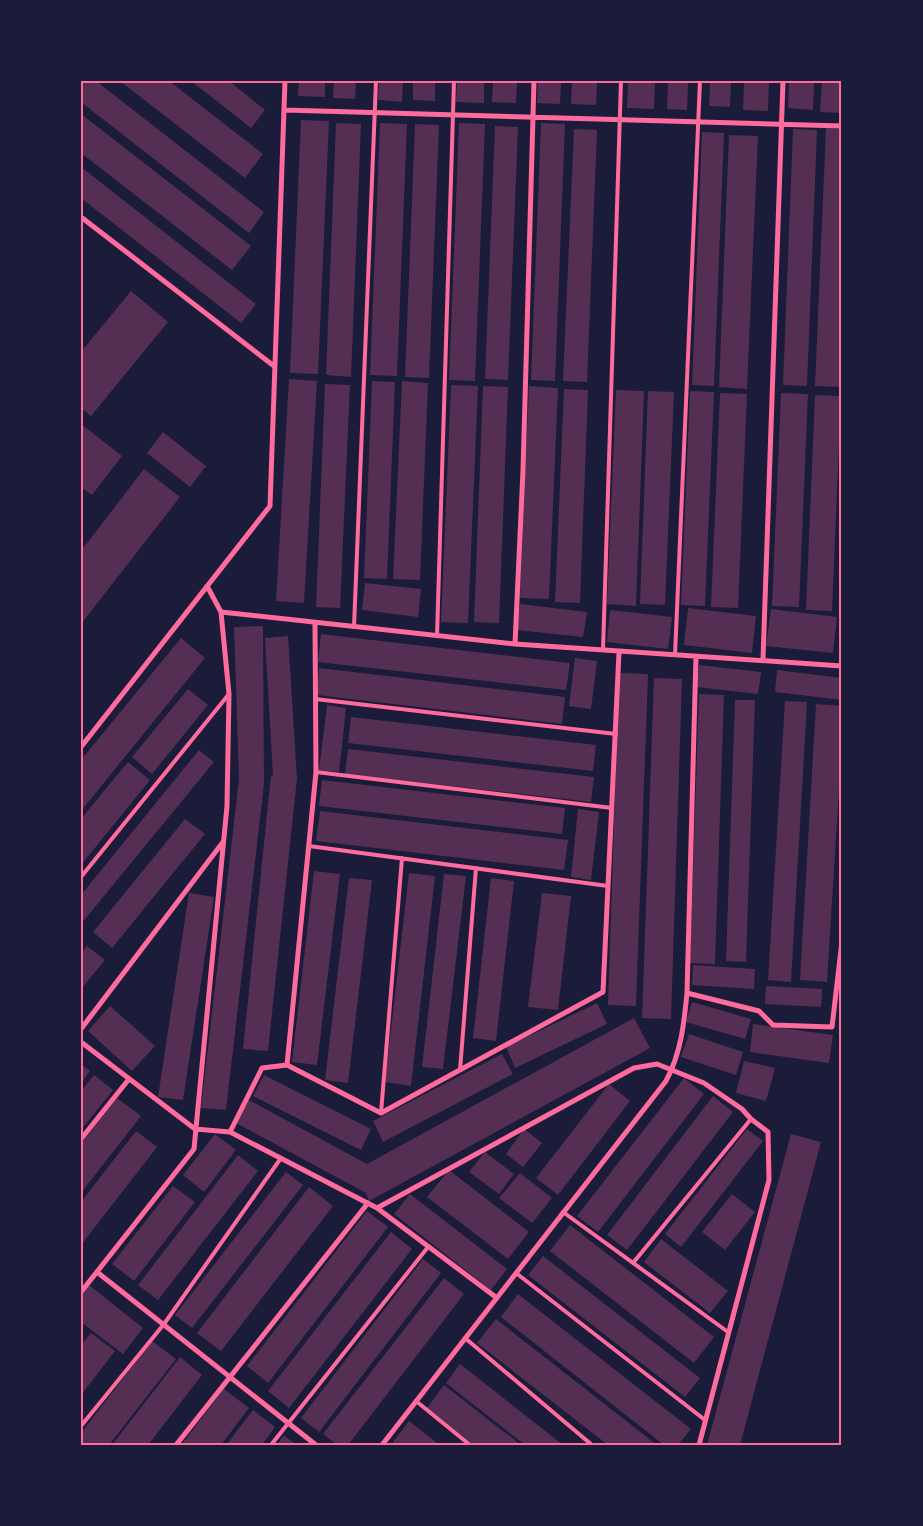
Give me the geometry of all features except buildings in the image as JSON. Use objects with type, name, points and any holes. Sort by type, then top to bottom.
[{"type":"street","points":[[83,742],[270,506],[285,81]]},
{"type":"street","points":[[515,644],[524,471],[534,81]]},
{"type":"street","points":[[763,659],[783,81]]},
{"type":"street","points":[[284,110],[842,126]]},
{"type":"street","points":[[81,217],[274,366]]},
{"type":"street","points":[[81,1292],[194,1149],[227,806],[229,694],[221,612],[207,586]]},
{"type":"street","points":[[221,612],[515,644],[619,652],[763,659],[842,666]]},
{"type":"street","points":[[287,1065],[316,772],[315,623]]},
{"type":"street","points":[[230,1132],[262,1068],[287,1065],[381,1113],[602,992],[619,652]]},
{"type":"street","points":[[382,1445],[666,1081],[672,1070],[683,1035],[687,993],[696,656]]},
{"type":"street","points":[[81,1029],[224,842]]},
{"type":"street","points":[[687,993],[760,1011],[773,1025],[832,1027],[842,941]]},
{"type":"street","points":[[81,1042],[195,1129],[230,1132],[377,1208],[496,1298]]},
{"type":"street","points":[[377,1208],[634,1068],[657,1064],[704,1083],[742,1109],[751,1119],[768,1132],[769,1180],[699,1445]]},
{"type":"street","points":[[81,1139],[129,1078]]},
{"type":"street","points":[[176,1445],[368,1203]]},
{"type":"street","points":[[97,1272],[316,1445]]},
{"type":"lane","points":[[354,627],[376,81]]},
{"type":"lane","points":[[436,636],[454,81]]},
{"type":"lane","points":[[603,650],[621,81]]},
{"type":"lane","points":[[675,655],[700,81]]},
{"type":"lane","points":[[81,877],[229,694]]},
{"type":"lane","points":[[315,699],[616,734]]},
{"type":"lane","points":[[316,772],[612,808]]},
{"type":"lane","points":[[309,846],[608,886]]},
{"type":"lane","points":[[381,1113],[402,858]]},
{"type":"lane","points":[[460,1070],[476,868]]},
{"type":"lane","points":[[633,1263],[751,1119]]},
{"type":"lane","points":[[81,1426],[164,1324],[281,1158]]},
{"type":"lane","points":[[563,1212],[728,1332]]},
{"type":"lane","points":[[271,1445],[428,1247]]},
{"type":"lane","points":[[516,1273],[705,1420]]},
{"type":"lane","points":[[465,1338],[592,1445]]},
{"type":"lane","points":[[416,1401],[470,1445]]}]
